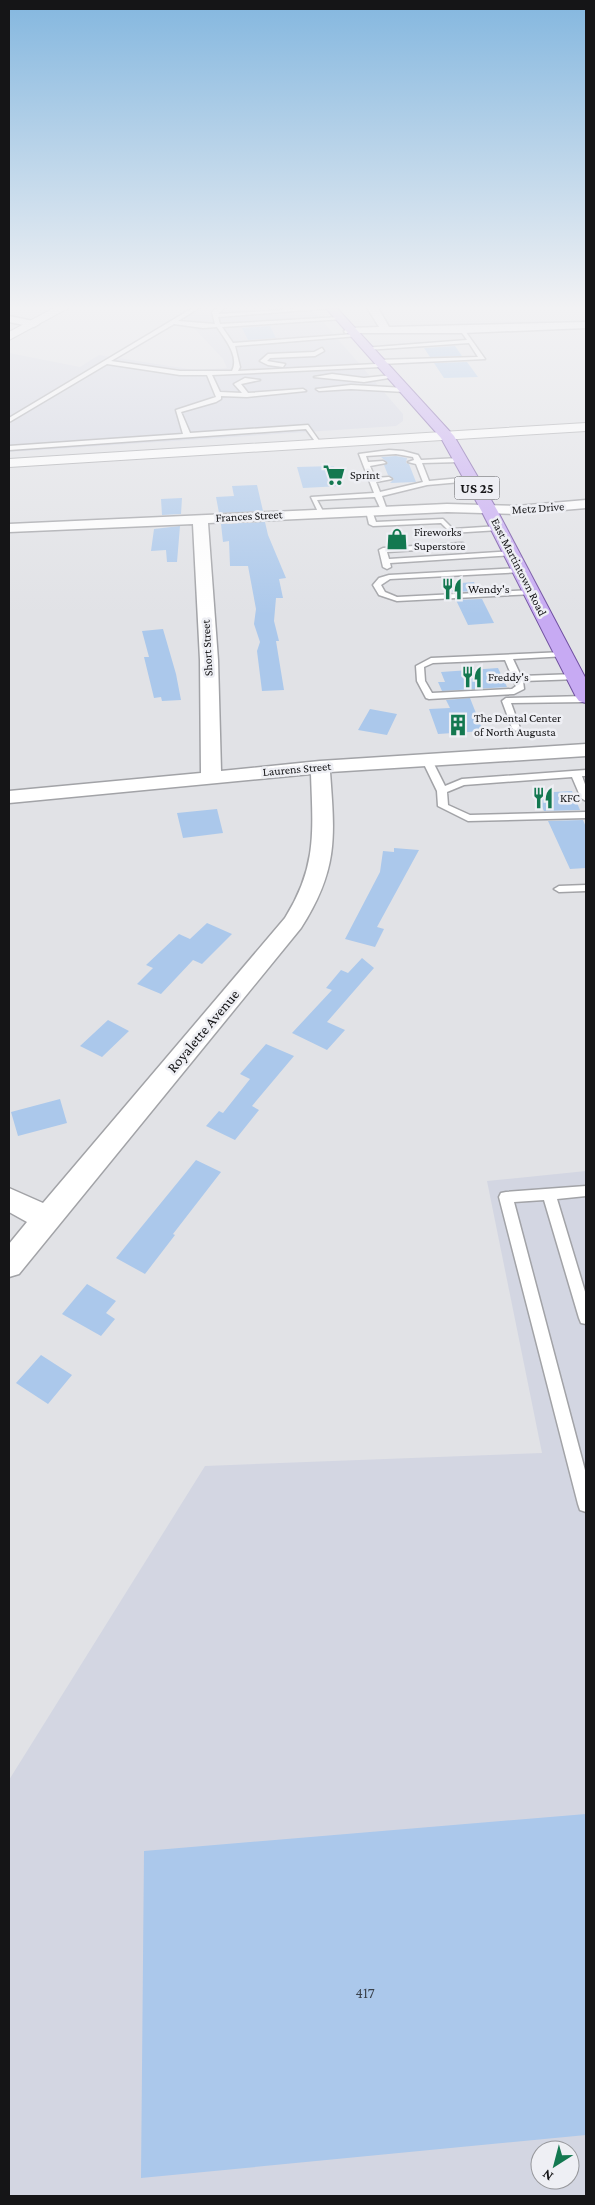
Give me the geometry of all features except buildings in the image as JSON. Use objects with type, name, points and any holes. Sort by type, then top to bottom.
[{"type":"main road","name":"East Martintown Road","points":[[422,409],[447,436],[472,479],[586,698]]},
{"type":"main road","points":[[9,463],[317,442],[586,427]]},
{"type":"street","name":"Metz Drive","points":[[489,510],[586,504]]},
{"type":"street","name":"Frances Street","points":[[9,528],[447,508],[489,510]]},
{"type":"street","name":"Short Street","points":[[200,518],[209,660],[211,778]]},
{"type":"street","name":"Laurens Street","points":[[9,797],[320,766],[586,750]]},
{"type":"street","name":"Royalette Avenue","points":[[9,1265],[306,905],[315,887],[323,854],[320,766]]},
{"type":"street","points":[[9,1199],[47,1219]]},
{"type":"lane","points":[[9,420],[27,409]]},
{"type":"lane","points":[[181,409],[178,411],[187,436]]},
{"type":"lane","points":[[9,448],[308,427],[317,442]]},
{"type":"lane","points":[[220,433],[223,449]]},
{"type":"lane","points":[[351,440],[362,454],[378,495],[377,511],[373,524],[443,521],[467,556]]},
{"type":"lane","points":[[362,454],[404,452],[416,456],[426,480]]},
{"type":"lane","points":[[410,466],[460,460]]},
{"type":"lane","points":[[367,467],[384,466]]},
{"type":"lane","points":[[414,478],[426,480],[472,479]]},
{"type":"lane","points":[[372,480],[389,479]]},
{"type":"lane","points":[[321,513],[313,498],[378,495],[426,480]]},
{"type":"lane","points":[[451,531],[499,528]]},
{"type":"lane","points":[[389,577],[383,550],[460,545]]},
{"type":"lane","points":[[385,561],[512,553]]},
{"type":"lane","points":[[521,570],[389,577],[377,585],[378,591],[384,596],[397,599],[532,592]]},
{"type":"lane","points":[[508,657],[521,687],[514,690],[429,696],[419,673],[420,666],[431,661],[564,654]]},
{"type":"lane","points":[[518,679],[576,677]]},
{"type":"lane","points":[[516,728],[506,701],[586,698]]},
{"type":"lane","points":[[427,760],[442,791],[443,806],[468,818],[586,815]]},
{"type":"lane","points":[[442,791],[462,782],[581,774],[586,798]]},
{"type":"lane","points":[[559,889],[586,888]]},
{"type":"lane","points":[[586,1191],[506,1197],[586,1504]]},
{"type":"lane","points":[[549,1194],[586,1318]]},
{"type":"shaded area","points":[[9,409],[399,409],[403,414],[403,421],[396,426],[9,452]]},
{"type":"shaded area","points":[[586,1171],[586,2196],[9,2196],[9,1780],[205,1466],[542,1453],[487,1181]]},
{"type":"place","name":"Sprint","points":[[334,475]]},
{"type":"place","name":"Fireworks Superstore","points":[[397,539]]},
{"type":"place","name":"Wendy's","points":[[452,589]]},
{"type":"place","name":"Freddy's","points":[[472,677]]},
{"type":"place","name":"The Dental Center of North Augusta","points":[[458,725]]},
{"type":"place","name":"KFC","points":[[543,798]]}]
